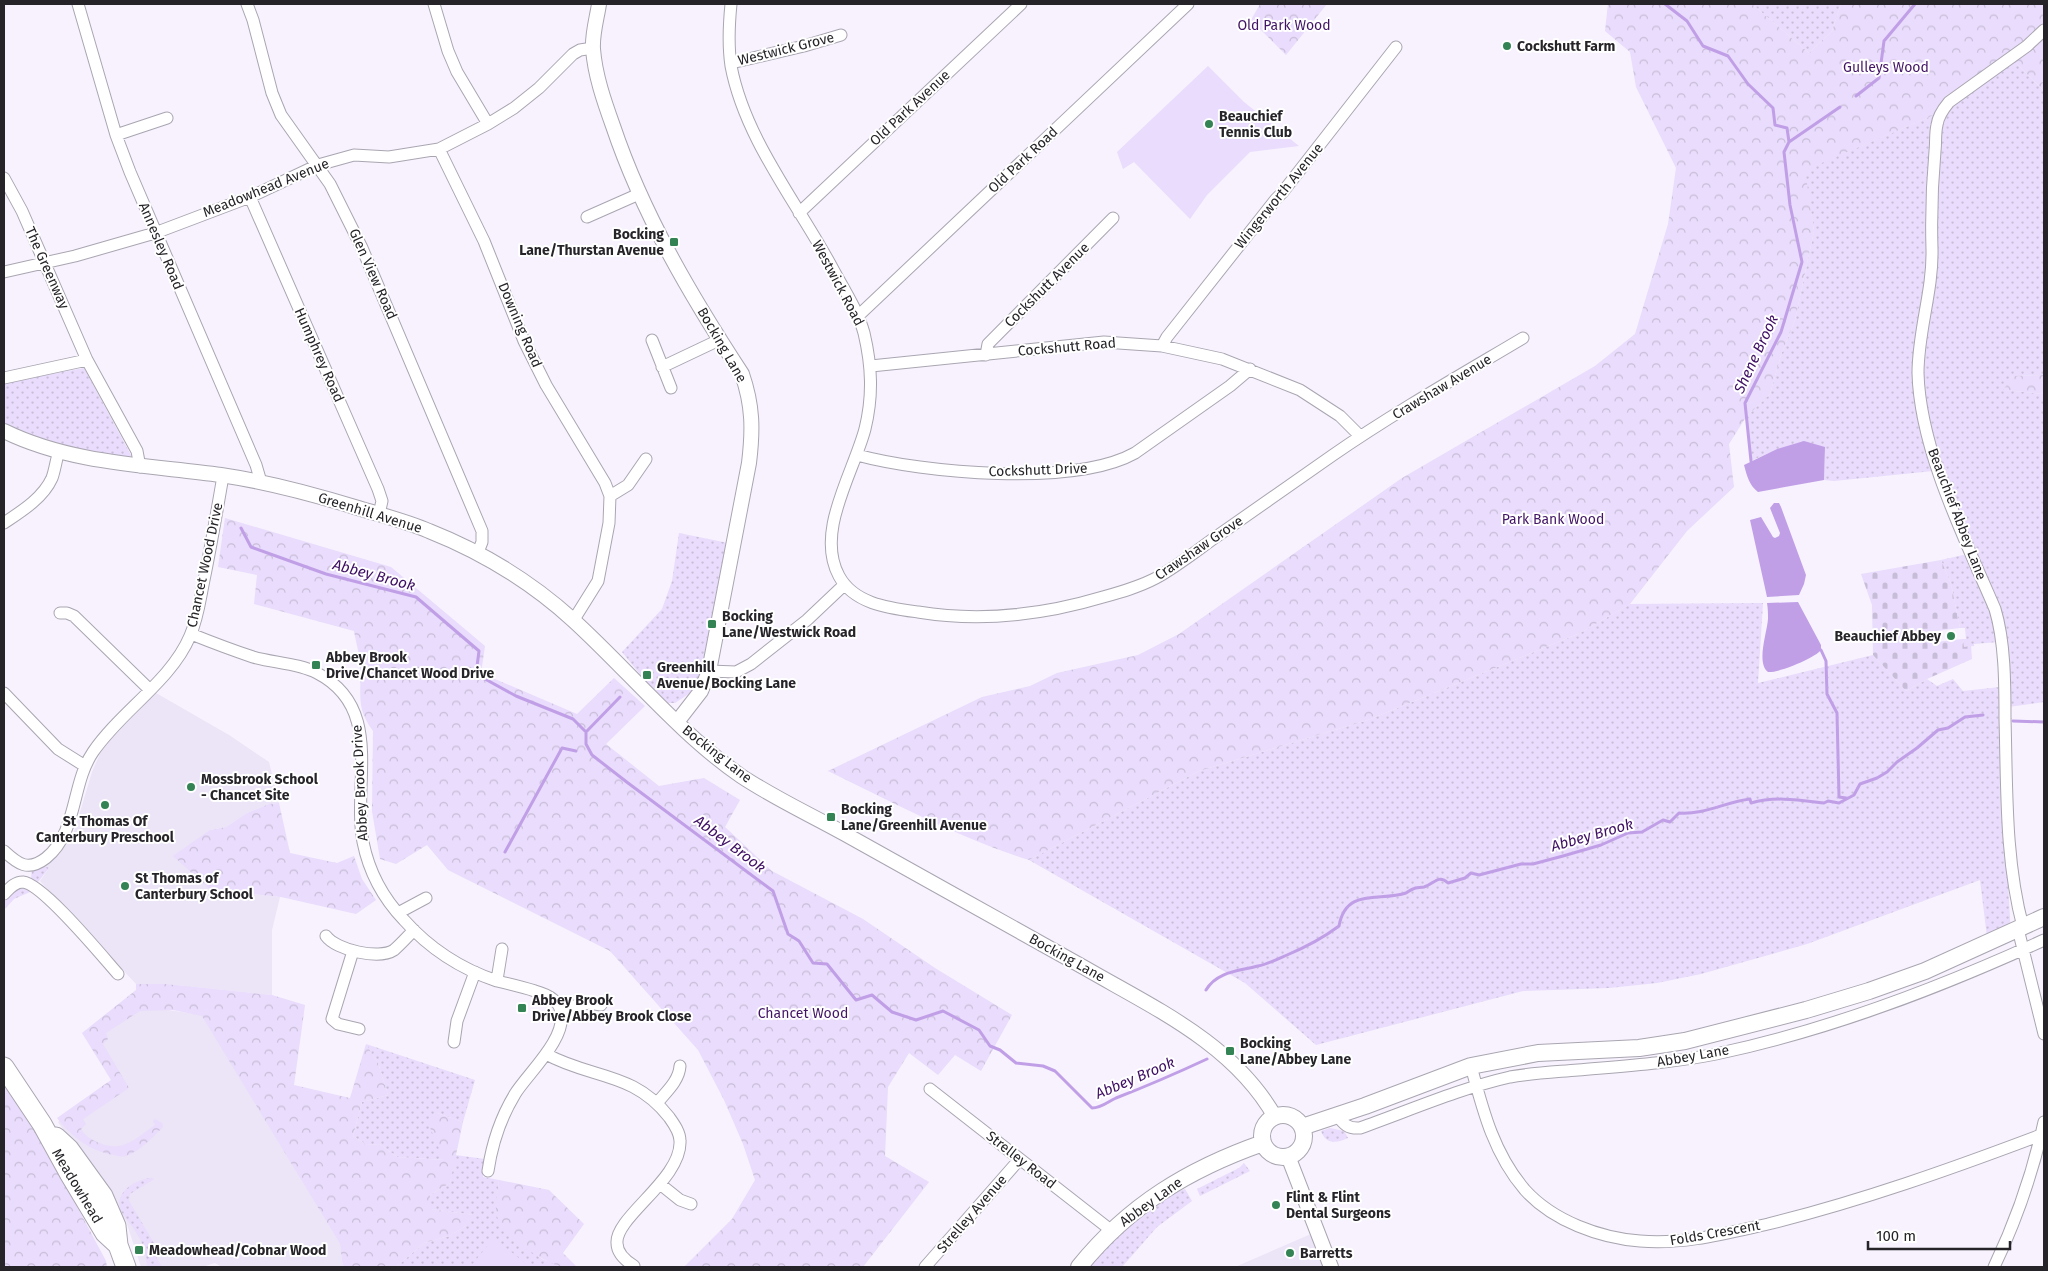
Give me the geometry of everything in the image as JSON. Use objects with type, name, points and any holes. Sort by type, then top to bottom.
[{"type":"highway","name":"Meadowhead","points":[[4,1067],[42,1124],[69,1149],[95,1184],[112,1214],[116,1226],[118,1245],[126,1267]]},
{"type":"main road","name":"Abbey Lane","points":[[1302,1128],[1471,1066],[1538,1053],[1639,1048],[1685,1042],[1869,991],[1925,971],[2044,918]]},
{"type":"main road","points":[[1285,1115],[1291,1117],[1302,1128],[1302,1144],[1295,1152],[1288,1156],[1274,1154],[1268,1150],[1264,1143],[1262,1136],[1264,1128],[1275,1117],[1285,1115]]},
{"type":"main road","name":"Abbey Lane","points":[[1079,1267],[1112,1231],[1146,1202],[1174,1183],[1215,1162],[1264,1143]]},
{"type":"street","name":"Annesley Road","points":[[78,4],[116,135],[155,233],[256,465],[261,482]]},
{"type":"street","name":"Glen View Road","points":[[247,4],[272,93],[281,115],[330,184],[362,248],[482,531],[482,542],[478,552]]},
{"type":"street","points":[[434,4],[448,51],[457,72],[488,124]]},
{"type":"street","name":"Bocking Lane","points":[[599,4],[593,48],[605,104],[639,194],[666,251],[719,340],[742,374],[749,395],[752,437],[709,671],[701,691],[677,722],[743,778],[1071,960],[1194,1032],[1217,1049],[1248,1078],[1262,1095],[1275,1117]]},
{"type":"street","name":"Westwick Road","points":[[731,4],[729,42],[731,63],[744,111],[858,316],[863,329],[871,366],[869,409],[831,534],[830,550],[834,566],[844,585]]},
{"type":"street","name":"Old Park Avenue","points":[[799,212],[1021,4]]},
{"type":"street","name":"Old Park Road","points":[[858,316],[1188,4]]},
{"type":"street","name":"Beauchief Abbey Lane","points":[[2044,30],[2027,46],[1949,102],[1937,124],[1932,192],[1932,269],[1921,334],[1918,372],[1923,413],[1939,472],[1995,609],[1998,621],[2005,686],[2008,817],[2012,879],[2024,949],[2044,1034]]},
{"type":"street","name":"Westwick Grove","points":[[731,63],[842,35]]},
{"type":"street","name":"Wingerworth Avenue","points":[[1162,346],[1167,337],[1396,47]]},
{"type":"street","name":"Meadowhead Avenue","points":[[4,272],[46,263],[155,233],[250,197],[318,165],[354,155],[389,157],[439,149],[488,124],[514,108],[539,88],[573,54],[580,50],[593,48]]},
{"type":"street","points":[[116,135],[167,118]]},
{"type":"street","name":"Downing Road","points":[[439,149],[488,249],[524,341],[546,385],[605,483],[610,496]]},
{"type":"street","name":"The Greenway","points":[[4,178],[22,211],[46,263],[87,360],[138,451],[140,467]]},
{"type":"street","points":[[587,217],[639,194]]},
{"type":"street","name":"Humphrey Road","points":[[250,197],[378,489],[382,501],[379,514]]},
{"type":"street","name":"Cockshutt Avenue","points":[[986,354],[988,344],[1113,218]]},
{"type":"street","name":"Crawshaw Avenue","points":[[1360,436],[1523,338]]},
{"type":"street","points":[[652,340],[671,388]]},
{"type":"street","points":[[662,367],[719,340]]},
{"type":"street","name":"Cockshutt Road","points":[[871,366],[1104,342],[1162,346],[1222,359],[1300,390],[1340,416],[1360,436]]},
{"type":"street","points":[[4,378],[87,360]]},
{"type":"street","name":"Cockshutt Drive","points":[[856,455],[886,463],[968,471],[1013,473],[1062,471],[1103,466],[1125,459],[1135,453],[1230,386],[1250,369]]},
{"type":"street","name":"Greenhill Avenue","points":[[4,431],[30,443],[103,461],[261,482],[379,514],[425,529],[478,552],[540,592],[573,621],[677,722]]},
{"type":"street","name":"Crawshaw Grove","points":[[844,585],[854,594],[874,604],[909,611],[954,616],[982,617],[1032,614],[1100,598],[1138,586],[1172,568],[1360,436]]},
{"type":"street","points":[[4,522],[30,505],[44,490],[52,477],[58,451]]},
{"type":"street","points":[[573,621],[598,581],[609,523],[610,496],[628,485],[646,459]]},
{"type":"street","name":"Chancet Wood Drive","points":[[4,851],[18,863],[27,866],[36,865],[57,846],[70,820],[85,766],[93,752],[179,656],[191,634],[197,613],[223,476]]},
{"type":"street","points":[[709,671],[736,672],[751,664],[807,620],[844,585]]},
{"type":"street","points":[[60,614],[66,613],[74,616],[150,690]]},
{"type":"street","name":"Abbey Brook Drive","points":[[191,634],[254,657],[316,673],[341,690],[351,704],[357,719],[360,740],[363,841],[375,879],[398,913],[414,930],[453,962],[497,980],[549,996],[556,1001],[560,1009]]},
{"type":"street","points":[[4,693],[58,749],[85,766]]},
{"type":"street","points":[[4,894],[13,884],[24,882],[31,885],[61,912],[118,974]]},
{"type":"street","points":[[398,913],[426,898]]},
{"type":"street","points":[[326,936],[334,944],[353,951],[373,954],[387,953],[394,950],[414,930]]},
{"type":"street","name":"Abbey Lane","points":[[1337,1115],[1346,1126],[1360,1128],[1510,1077],[1684,1060],[1718,1053],[1825,1025],[1880,1008],[1934,988],[2044,940]]},
{"type":"street","points":[[497,980],[502,949]]},
{"type":"street","points":[[353,951],[332,1019],[338,1024],[359,1029]]},
{"type":"street","points":[[454,1042],[457,1021],[475,972]]},
{"type":"street","points":[[488,1171],[503,1117],[516,1093],[546,1054],[557,1034],[561,1021],[560,1009],[589,1003],[601,1005]]},
{"type":"street","points":[[546,1054],[564,1064],[598,1072],[641,1090],[656,1103],[672,1121],[677,1130],[680,1141],[676,1159],[660,1184],[618,1234],[616,1242],[619,1251],[634,1266]]},
{"type":"street","points":[[656,1103],[678,1076],[680,1066]]},
{"type":"street","name":"Folds Crescent","points":[[1471,1066],[1476,1087],[1497,1148],[1510,1170],[1526,1191],[1544,1207],[1564,1219],[1589,1230],[1613,1237],[1640,1241],[1666,1242],[1693,1239],[1796,1216],[1934,1175],[2041,1135]]},
{"type":"street","name":"Strelley Road","points":[[930,1089],[1112,1231]]},
{"type":"street","points":[[1994,1267],[2028,1184],[2044,1122]]},
{"type":"street","points":[[1288,1156],[1331,1267]]},
{"type":"street","name":"Strelley Avenue","points":[[925,1267],[1019,1160]]},
{"type":"street","points":[[660,1184],[680,1200],[691,1204]]},
{"type":"shaded area","points":[[1804,441],[1825,447],[1824,480],[1758,492],[1752,486],[1744,465],[1777,449]]},
{"type":"shaded area","points":[[1774,503],[1779,503],[1781,507],[1806,575],[1799,595],[1767,597],[1750,520],[1761,517],[1773,537],[1779,536],[1780,533],[1770,508]]},
{"type":"shaded area","points":[[1798,602],[1821,645],[1821,650],[1812,657],[1796,664],[1768,672],[1762,655],[1768,619],[1767,603]]},
{"type":"shaded area","points":[[156,693],[229,735],[269,762],[279,803],[269,804],[247,813],[226,827],[210,830],[211,890],[280,897],[272,930],[272,995],[166,984],[136,984],[40,881],[49,868],[45,866],[72,839],[92,772],[103,747]]},
{"type":"shaded area","points":[[138,995],[168,1010],[202,1015],[340,1244],[344,1267],[222,1267],[215,1263],[202,1267],[141,1267],[126,1221],[58,1122],[114,1082],[85,1036]]},
{"type":"shaded area","points":[[1311,1234],[1314,1235],[1328,1267],[1235,1267]]},
{"type":"green space","name":"Old Park Wood","points":[[1260,4],[1327,4],[1286,55],[1251,20]]},
{"type":"green space","name":"Park Bank Wood","points":[[1608,4],[1752,4],[1809,53],[1832,31],[1841,4],[2044,4],[2044,91],[2015,62],[1946,110],[1805,170],[1814,231],[1795,320],[1781,355],[1770,394],[1746,417],[1729,444],[1734,487],[1687,531],[1630,604],[1580,633],[1368,720],[1199,771],[1029,860],[952,831],[828,771],[982,697],[1030,686],[1057,673],[1138,655],[1179,634],[1402,478],[1595,366],[1635,334],[1668,224],[1676,168],[1636,87],[1630,52],[1605,31]]},
{"type":"green space","points":[[1752,4],[1841,4],[1832,31],[1809,53]]},
{"type":"green space","points":[[2015,62],[2044,91],[2044,373],[2043,375],[2013,376],[2004,390],[2044,394],[2044,702],[2001,708],[2011,935],[1988,945],[1980,880],[1807,944],[1701,974],[1657,983],[1609,988],[1523,991],[1316,1045],[1245,983],[1029,860],[1199,771],[1368,720],[1580,633],[1630,604],[1763,603],[1758,683],[1873,655],[1906,691],[1927,679],[1937,686],[1953,679],[1963,691],[2009,686],[2004,628],[1943,470],[1834,481],[1824,480],[1825,447],[1777,449],[1751,461],[1746,417],[1770,394],[1781,355],[1795,320],[1814,231],[1804,170],[1946,110]]},
{"type":"green space","name":"Beauchief Tennis Club","points":[[1208,66],[1244,102],[1299,146],[1250,152],[1207,195],[1190,219],[1134,162],[1123,169],[1117,152]]},
{"type":"green space","points":[[84,368],[132,457],[118,458],[85,453],[49,442],[4,424],[4,383]]},
{"type":"green space","points":[[2044,373],[2044,394],[2003,390],[2013,376],[2043,375]]},
{"type":"green space","name":"Chancet Wood","points":[[225,518],[391,567],[485,646],[481,673],[577,714],[614,678],[645,706],[606,744],[659,786],[704,778],[740,800],[725,827],[772,871],[863,919],[935,968],[1012,1015],[981,1071],[955,1055],[938,1075],[909,1053],[888,1087],[885,1156],[929,1182],[863,1267],[684,1267],[732,1219],[755,1180],[743,1144],[724,1100],[698,1050],[610,951],[448,870],[427,845],[396,864],[380,859],[372,811],[373,731],[367,722],[362,707],[360,662],[354,631],[254,604],[257,575],[218,567]]},
{"type":"green space","points":[[679,533],[728,543],[704,668],[699,680],[690,693],[675,703],[667,703],[659,698],[622,652],[662,609],[672,581]]},
{"type":"green space","points":[[1963,555],[1968,557],[1993,613],[1998,642],[1974,644],[1974,646],[1964,647],[1963,639],[1966,639],[1965,628],[1960,628],[1951,584],[1941,560]]},
{"type":"green space","points":[[1941,560],[1951,584],[1960,628],[1935,631],[1936,642],[1963,639],[1964,647],[1971,646],[1972,659],[1927,679],[1906,691],[1873,655],[1872,605],[1861,574]]},
{"type":"green space","points":[[279,803],[290,853],[337,863],[354,856],[362,879],[376,900],[356,914],[281,897],[211,890],[173,856],[210,830],[226,827],[247,813],[269,804]]},
{"type":"green space","points":[[45,866],[49,868],[30,892],[14,899],[4,910],[4,902],[19,887],[26,888],[31,879],[32,869]]},
{"type":"green space","points":[[136,984],[166,984],[272,995],[305,1005],[294,1085],[350,1098],[366,1044],[378,1063],[388,1095],[362,1102],[353,1136],[367,1145],[380,1144],[397,1157],[444,1160],[428,1123],[437,1113],[463,1122],[450,1183],[430,1195],[430,1209],[474,1215],[464,1227],[449,1236],[424,1243],[396,1267],[344,1267],[340,1244],[202,1016],[173,1010],[140,1011],[106,1033],[108,1039],[103,1044],[129,1088],[83,1119],[86,1124],[81,1129],[96,1142],[108,1146],[116,1146],[136,1139],[155,1125],[153,1121],[155,1119],[162,1123],[163,1127],[141,1148],[124,1156],[105,1153],[89,1147],[69,1131],[57,1118],[111,1080],[82,1033],[136,990]]},
{"type":"green space","points":[[366,1044],[475,1080],[463,1122],[437,1113],[445,1160],[397,1157],[380,1144],[367,1145],[353,1136],[362,1102],[388,1095],[378,1063]]},
{"type":"green space","points":[[4,1086],[41,1132],[56,1167],[106,1261],[107,1267],[4,1267]]},
{"type":"green space","points":[[1330,1128],[1344,1131],[1348,1138],[1336,1142],[1329,1141],[1323,1136],[1321,1131]]},
{"type":"green space","points":[[455,1155],[485,1159],[483,1177],[499,1180],[496,1207],[509,1234],[542,1259],[563,1267],[396,1267],[424,1243],[449,1236],[464,1227],[473,1215],[430,1209],[430,1195],[450,1183]]},
{"type":"green space","points":[[1244,1163],[1250,1171],[1200,1196],[1197,1189],[1239,1168]]},
{"type":"green space","points":[[154,1179],[130,1194],[129,1201],[154,1243],[157,1259],[162,1267],[147,1267],[141,1242],[121,1211],[119,1204],[120,1198],[127,1188],[139,1181]]},
{"type":"green space","points":[[499,1180],[549,1190],[584,1224],[563,1253],[577,1267],[562,1267],[545,1260],[525,1248],[508,1233],[502,1226],[497,1214],[496,1205]]},
{"type":"green space","points":[[1185,1189],[1192,1201],[1157,1227],[1122,1267],[1089,1267],[1133,1222],[1160,1201]]},
{"type":"green space","points":[[494,1238],[530,1267],[470,1267]]},
{"type":"waterway","name":"Shene Brook","points":[[1665,4],[1687,21],[1703,46],[1728,56],[1748,84],[1773,108],[1775,125],[1787,128],[1789,142]]},
{"type":"waterway","name":"Shene Brook","points":[[1856,96],[1879,78],[1884,41],[1915,4]]},
{"type":"waterway","name":"Shene Brook","points":[[1751,461],[1745,403],[1781,332],[1802,262],[1790,205],[1784,152],[1789,142],[1840,107]]},
{"type":"waterway","name":"Abbey Brook","points":[[241,528],[251,547],[326,574],[416,597],[479,651],[476,674],[516,696],[573,719],[586,732],[586,744],[592,755],[773,891],[788,934],[799,941],[813,963],[827,964],[856,1000],[872,995],[892,1012],[916,1020],[943,1011],[979,1030],[990,1046],[1000,1050],[1016,1063],[1043,1066],[1055,1071],[1092,1108],[1102,1106],[1116,1098],[1207,1059]]},
{"type":"waterway","name":"Shene Brook","points":[[1821,650],[1826,661],[1827,694],[1837,713],[1839,797],[1846,798]]},
{"type":"waterway","points":[[586,732],[620,697]]},
{"type":"waterway","name":"Abbey Brook","points":[[1206,990],[1216,979],[1223,975],[1269,963],[1321,938],[1339,926],[1343,914],[1349,906],[1365,898],[1406,893],[1414,888],[1424,887],[1441,879],[1448,883],[1465,878],[1471,873],[1479,875],[1563,856],[1601,845],[1628,833],[1642,832],[1663,820],[1670,822],[1679,813],[1697,812],[1750,799],[1751,803],[1778,799],[1839,803],[1854,795],[1860,784],[1887,772],[1938,730],[1948,728],[1965,717],[1983,715]]},
{"type":"waterway","name":"Abbey Brook","points":[[2013,721],[2044,722]]},
{"type":"waterway","points":[[505,852],[562,748],[576,751]]},
{"type":"place","name":"Cockshutt Farm","points":[[1507,46]]},
{"type":"place","name":"Beauchief Tennis Club","points":[[1209,124]]},
{"type":"place","name":"Bocking Lane/Thurstan Avenue","points":[[674,242]]},
{"type":"place","name":"Bocking Lane/Westwick Road","points":[[712,624]]},
{"type":"place","name":"Beauchief Abbey","points":[[1951,636]]},
{"type":"place","name":"Abbey Brook Drive/Chancet Wood Drive","points":[[316,665]]},
{"type":"place","name":"Greenhill Avenue/Bocking Lane","points":[[647,675]]},
{"type":"place","name":"Mossbrook School - Chancet Site","points":[[191,787]]},
{"type":"place","name":"St Thomas Of Canterbury Preschool","points":[[105,805]]},
{"type":"place","name":"Bocking Lane/Greenhill Avenue","points":[[831,817]]},
{"type":"place","name":"St Thomas of Canterbury School","points":[[125,886]]},
{"type":"place","name":"Abbey Brook Drive/Abbey Brook Close","points":[[522,1008]]},
{"type":"place","name":"Bocking Lane/Abbey Lane","points":[[1230,1051]]},
{"type":"place","name":"Flint & Flint Dental Surgeons","points":[[1276,1205]]},
{"type":"place","name":"Meadowhead/Cobnar Wood","points":[[139,1250]]},
{"type":"place","name":"Barretts","points":[[1290,1253]]},
{"type":"park label","name":"Gulleys Wood","points":[[1886,67]]}]
